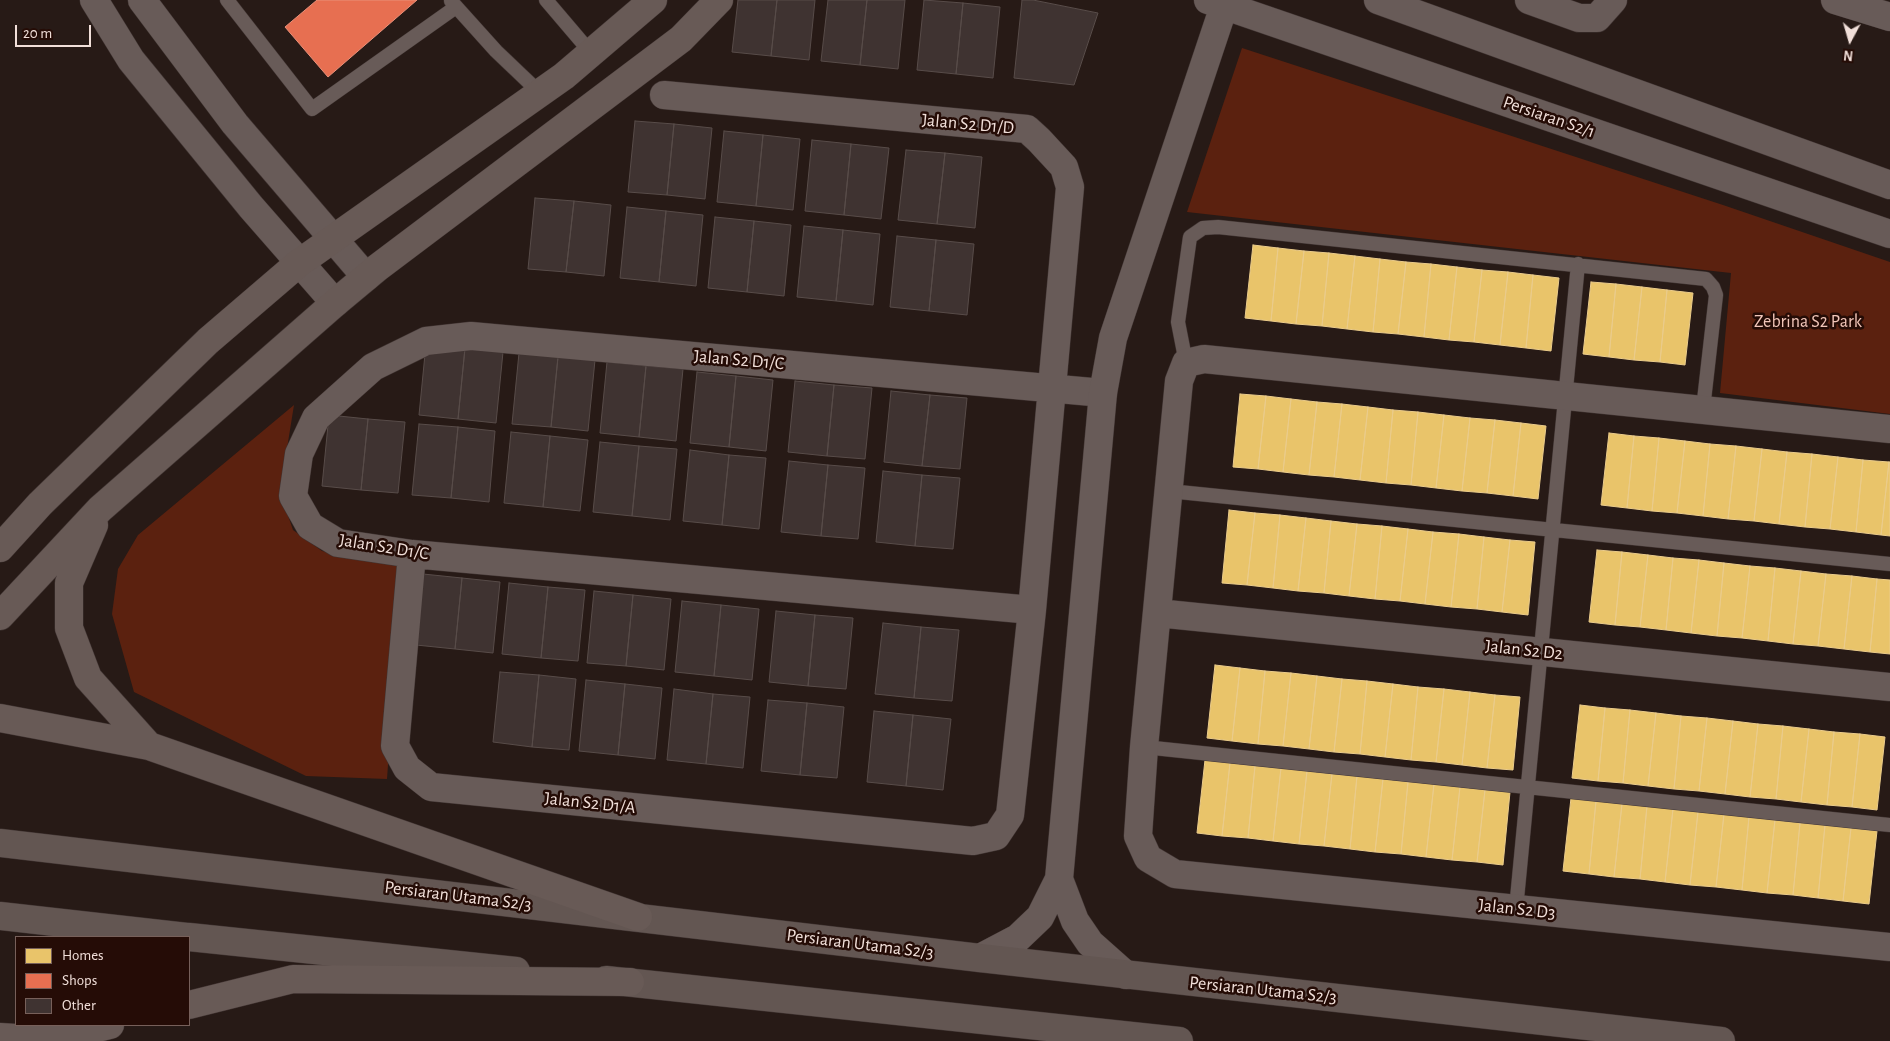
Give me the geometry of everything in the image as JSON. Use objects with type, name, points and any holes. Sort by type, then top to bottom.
[{"type":"main road","points":[[0,548],[40,504],[208,341],[299,263],[592,54],[653,0]]},
{"type":"main road","points":[[0,616],[100,509],[335,303],[366,277],[681,39],[719,0]]},
{"type":"main road","points":[[100,509],[69,583],[69,628],[88,678],[149,746]]},
{"type":"main road","points":[[0,718],[149,746],[638,917]]},
{"type":"main road","name":"Persiaran Utama S2/3","points":[[0,843],[1126,975],[1721,1041]]},
{"type":"main road","points":[[0,916],[178,936]]},
{"type":"main road","points":[[190,937],[1179,1041]]},
{"type":"main road","points":[[190,1005],[293,979],[630,982]]},
{"type":"main road","points":[[0,1037],[47,1041],[106,1026]]},
{"type":"street","points":[[94,0],[131,60],[299,263],[335,303]]},
{"type":"street","points":[[142,0],[236,124],[366,277]]},
{"type":"street","points":[[1378,0],[1890,185]]},
{"type":"street","points":[[1529,0],[1579,18],[1597,18],[1613,0]]},
{"type":"street","points":[[1835,0],[1890,17]]},
{"type":"street","points":[[980,958],[1024,933],[1040,917],[1059,880],[1104,393],[1114,338],[1219,2]]},
{"type":"street","name":"Persiaran S2/1","points":[[1219,2],[1890,234]]},
{"type":"street","name":"Jalan S2 D1/D","points":[[664,95],[1026,129],[1064,166],[1070,187],[1032,610],[1010,815],[996,836]]},
{"type":"street","name":"Jalan S2 D1/C","points":[[1032,610],[412,554],[338,543],[310,526],[294,496],[299,454],[316,418],[373,367],[426,340],[471,336],[1104,393]]},
{"type":"street","points":[[1144,747],[1179,381],[1186,363],[1204,359],[1890,429]]},
{"type":"street","name":"Jalan S2 D1/A","points":[[412,554],[395,746],[407,768],[431,787],[973,841],[996,836]]},
{"type":"street","name":"Jalan S2 D2","points":[[1157,613],[1890,688]]},
{"type":"street","name":"Jalan S2 D3","points":[[1144,747],[1138,836],[1148,858],[1175,874],[1890,947]]},
{"type":"street","points":[[1059,880],[1075,921],[1090,943],[1126,975]]},
{"type":"lane","points":[[227,0],[312,109],[453,4],[496,51],[539,92]]},
{"type":"lane","points":[[546,0],[592,54]]},
{"type":"lane","points":[[1186,363],[1178,322],[1190,237],[1203,228],[1218,227],[1706,279],[1713,287],[1716,295],[1703,409]]},
{"type":"lane","points":[[1516,909],[1578,264]]},
{"type":"lane","points":[[1169,491],[1890,564]]},
{"type":"lane","points":[[1144,747],[1890,825]]},
{"type":"green space","name":"Zebrina S2 Park","points":[[1242,48],[1723,205],[1890,262],[1890,414],[1720,393],[1731,273],[1187,212]]},
{"type":"green space","points":[[294,405],[280,492],[293,530],[322,551],[402,567],[387,779],[306,776],[134,692],[112,614],[118,569],[138,535]]},
{"type":"building: Homes","points":[[1253,245],[1278,248],[1271,321],[1245,318]]},
{"type":"building: Homes","points":[[1278,248],[1304,251],[1296,324],[1271,321]]},
{"type":"building: Homes","points":[[1304,251],[1329,253],[1322,326],[1296,324]]},
{"type":"building: Homes","points":[[1329,253],[1355,256],[1347,329],[1322,326]]},
{"type":"building: Homes","points":[[1355,256],[1380,259],[1373,332],[1347,329]]},
{"type":"building: Homes","points":[[1380,259],[1406,262],[1398,334],[1373,332]]},
{"type":"building: Homes","points":[[1406,262],[1431,264],[1424,337],[1398,334]]},
{"type":"building: Homes","points":[[1431,264],[1457,267],[1449,340],[1424,337]]},
{"type":"building: Homes","points":[[1457,267],[1482,270],[1474,342],[1449,340]]},
{"type":"building: Homes","points":[[1482,270],[1508,272],[1500,345],[1474,342]]},
{"type":"building: Homes","points":[[1508,272],[1533,275],[1526,348],[1500,345]]},
{"type":"building: Homes","points":[[1533,275],[1559,278],[1551,351],[1526,348]]},
{"type":"building: Homes","points":[[1591,282],[1616,284],[1609,357],[1583,354]]},
{"type":"building: Homes","points":[[1616,284],[1642,287],[1634,360],[1609,357]]},
{"type":"building: Homes","points":[[1642,287],[1667,290],[1660,362],[1634,360]]},
{"type":"building: Homes","points":[[1667,290],[1693,293],[1685,365],[1660,362]]},
{"type":"building: Homes","points":[[1240,394],[1266,396],[1258,469],[1233,467]]},
{"type":"building: Homes","points":[[1266,396],[1291,399],[1283,472],[1258,469]]},
{"type":"building: Homes","points":[[1291,399],[1317,402],[1309,475],[1283,472]]},
{"type":"building: Homes","points":[[1317,402],[1342,404],[1334,477],[1309,475]]},
{"type":"building: Homes","points":[[1342,404],[1368,407],[1360,480],[1334,477]]},
{"type":"building: Homes","points":[[1368,407],[1393,410],[1386,483],[1360,480]]},
{"type":"building: Homes","points":[[1393,410],[1418,412],[1411,485],[1386,483]]},
{"type":"building: Homes","points":[[1418,412],[1444,415],[1436,488],[1411,485]]},
{"type":"building: Homes","points":[[1444,415],[1470,418],[1462,491],[1436,488]]},
{"type":"building: Homes","points":[[1470,418],[1495,420],[1487,493],[1462,491]]},
{"type":"building: Homes","points":[[1495,420],[1521,423],[1513,496],[1487,493]]},
{"type":"building: Homes","points":[[1521,423],[1546,426],[1538,499],[1513,496]]},
{"type":"building: Homes","points":[[1609,433],[1634,436],[1627,508],[1601,505]]},
{"type":"building: Homes","points":[[1634,436],[1659,438],[1652,511],[1627,508]]},
{"type":"building: Homes","points":[[1659,438],[1685,441],[1677,513],[1652,511]]},
{"type":"building: Homes","points":[[1685,441],[1710,444],[1703,516],[1677,513]]},
{"type":"building: Homes","points":[[1710,444],[1736,446],[1728,519],[1703,516]]},
{"type":"building: Homes","points":[[1736,446],[1762,449],[1754,521],[1728,519]]},
{"type":"building: Homes","points":[[1762,449],[1787,452],[1779,524],[1754,521]]},
{"type":"building: Homes","points":[[1787,452],[1812,454],[1805,527],[1779,524]]},
{"type":"building: Homes","points":[[1812,454],[1838,457],[1830,529],[1805,527]]},
{"type":"building: Homes","points":[[1838,457],[1863,460],[1856,532],[1830,529]]},
{"type":"building: Homes","points":[[1863,460],[1889,462],[1881,535],[1856,532]]},
{"type":"building: Homes","points":[[1890,462],[1890,536],[1881,535]]},
{"type":"building: Homes","points":[[1229,510],[1255,513],[1247,585],[1222,583]]},
{"type":"building: Homes","points":[[1255,513],[1280,515],[1273,588],[1247,585]]},
{"type":"building: Homes","points":[[1280,515],[1306,518],[1298,591],[1273,588]]},
{"type":"building: Homes","points":[[1306,518],[1331,521],[1324,593],[1298,591]]},
{"type":"building: Homes","points":[[1331,521],[1357,524],[1349,596],[1324,593]]},
{"type":"building: Homes","points":[[1357,524],[1382,526],[1375,599],[1349,596]]},
{"type":"building: Homes","points":[[1382,526],[1408,529],[1400,601],[1375,599]]},
{"type":"building: Homes","points":[[1408,529],[1433,532],[1425,604],[1400,601]]},
{"type":"building: Homes","points":[[1433,532],[1459,534],[1451,607],[1425,604]]},
{"type":"building: Homes","points":[[1459,534],[1484,537],[1477,609],[1451,607]]},
{"type":"building: Homes","points":[[1484,537],[1510,540],[1502,612],[1477,609]]},
{"type":"building: Homes","points":[[1510,540],[1535,542],[1528,615],[1502,612]]},
{"type":"building: Homes","points":[[1597,550],[1622,552],[1615,625],[1589,622]]},
{"type":"building: Homes","points":[[1622,552],[1648,555],[1640,627],[1615,625]]},
{"type":"building: Homes","points":[[1648,555],[1673,558],[1666,630],[1640,627]]},
{"type":"building: Homes","points":[[1673,558],[1699,560],[1691,633],[1666,630]]},
{"type":"building: Homes","points":[[1699,560],[1724,563],[1717,636],[1691,633]]},
{"type":"building: Homes","points":[[1724,563],[1750,566],[1742,638],[1717,636]]},
{"type":"building: Homes","points":[[1750,566],[1775,568],[1768,641],[1742,638]]},
{"type":"building: Homes","points":[[1775,568],[1801,571],[1793,644],[1768,641]]},
{"type":"building: Homes","points":[[1801,571],[1826,574],[1818,646],[1793,644]]},
{"type":"building: Homes","points":[[1826,574],[1852,576],[1844,649],[1818,646]]},
{"type":"building: Homes","points":[[1852,576],[1877,579],[1870,652],[1844,649]]},
{"type":"building: Homes","points":[[1877,579],[1890,580],[1890,654],[1870,652]]},
{"type":"building: Homes","points":[[1215,665],[1240,668],[1232,741],[1207,738]]},
{"type":"building: Homes","points":[[1240,668],[1265,671],[1258,744],[1232,741]]},
{"type":"building: Homes","points":[[1265,671],[1291,673],[1283,746],[1258,744]]},
{"type":"building: Homes","points":[[1291,673],[1317,676],[1309,749],[1283,746]]},
{"type":"building: Homes","points":[[1317,676],[1342,679],[1334,752],[1309,749]]},
{"type":"building: Homes","points":[[1342,679],[1367,681],[1360,754],[1334,752]]},
{"type":"building: Homes","points":[[1367,681],[1393,684],[1385,757],[1360,754]]},
{"type":"building: Homes","points":[[1393,684],[1418,687],[1411,760],[1385,757]]},
{"type":"building: Homes","points":[[1418,687],[1444,689],[1436,762],[1411,760]]},
{"type":"building: Homes","points":[[1444,689],[1470,692],[1462,765],[1436,762]]},
{"type":"building: Homes","points":[[1470,692],[1495,695],[1487,768],[1462,765]]},
{"type":"building: Homes","points":[[1495,695],[1520,697],[1513,770],[1487,768]]},
{"type":"building: Homes","points":[[1580,705],[1605,708],[1598,781],[1572,778]]},
{"type":"building: Homes","points":[[1605,708],[1630,710],[1623,783],[1598,781]]},
{"type":"building: Homes","points":[[1630,710],[1656,713],[1648,786],[1623,783]]},
{"type":"building: Homes","points":[[1656,713],[1681,716],[1674,789],[1648,786]]},
{"type":"building: Homes","points":[[1681,716],[1707,718],[1699,791],[1674,789]]},
{"type":"building: Homes","points":[[1707,718],[1733,721],[1725,794],[1699,791]]},
{"type":"building: Homes","points":[[1733,721],[1758,724],[1750,797],[1725,794]]},
{"type":"building: Homes","points":[[1758,724],[1783,726],[1776,799],[1750,797]]},
{"type":"building: Homes","points":[[1783,726],[1809,729],[1801,802],[1776,799]]},
{"type":"building: Homes","points":[[1809,729],[1834,732],[1827,805],[1801,802]]},
{"type":"building: Homes","points":[[1834,732],[1860,734],[1852,807],[1827,805]]},
{"type":"building: Homes","points":[[1860,734],[1885,737],[1877,810],[1852,807]]},
{"type":"building: Homes","points":[[1205,760],[1230,763],[1222,836],[1197,833]]},
{"type":"building: Homes","points":[[1230,763],[1255,766],[1248,838],[1222,836]]},
{"type":"building: Homes","points":[[1255,766],[1281,768],[1273,841],[1248,838]]},
{"type":"building: Homes","points":[[1281,768],[1307,771],[1299,844],[1273,841]]},
{"type":"building: Homes","points":[[1307,771],[1332,774],[1324,846],[1299,844]]},
{"type":"building: Homes","points":[[1332,774],[1357,776],[1350,849],[1324,846]]},
{"type":"building: Homes","points":[[1357,776],[1383,779],[1375,852],[1350,849]]},
{"type":"building: Homes","points":[[1383,779],[1408,782],[1401,854],[1375,852]]},
{"type":"building: Homes","points":[[1408,782],[1434,784],[1426,857],[1401,854]]},
{"type":"building: Homes","points":[[1434,784],[1460,787],[1452,860],[1426,857]]},
{"type":"building: Homes","points":[[1460,787],[1485,790],[1477,862],[1452,860]]},
{"type":"building: Homes","points":[[1485,790],[1510,792],[1503,865],[1477,862]]},
{"type":"building: Homes","points":[[1571,798],[1596,801],[1589,874],[1563,871]]},
{"type":"building: Homes","points":[[1596,801],[1622,804],[1614,877],[1589,874]]},
{"type":"building: Homes","points":[[1622,804],[1647,806],[1640,879],[1614,877]]},
{"type":"building: Homes","points":[[1647,806],[1673,809],[1665,882],[1640,879]]},
{"type":"building: Homes","points":[[1673,809],[1698,812],[1690,885],[1665,882]]},
{"type":"building: Homes","points":[[1698,812],[1724,814],[1716,887],[1690,885]]},
{"type":"building: Homes","points":[[1724,814],[1749,817],[1742,890],[1716,887]]},
{"type":"building: Homes","points":[[1749,817],[1775,820],[1767,893],[1742,890]]},
{"type":"building: Homes","points":[[1775,820],[1800,823],[1793,895],[1767,893]]},
{"type":"building: Homes","points":[[1800,823],[1825,825],[1818,898],[1793,895]]},
{"type":"building: Homes","points":[[1825,825],[1851,828],[1843,901],[1818,898]]},
{"type":"building: Homes","points":[[1851,828],[1877,831],[1869,904],[1843,901]]},
{"type":"building: Shops","points":[[317,0],[417,0],[328,77],[285,27]]},
{"type":"building: Other","points":[[738,0],[777,0],[771,56],[732,52]]},
{"type":"building: Other","points":[[777,0],[815,0],[809,60],[771,56]]},
{"type":"building: Other","points":[[828,0],[867,0],[860,65],[821,61]]},
{"type":"building: Other","points":[[867,0],[905,0],[898,69],[860,65]]},
{"type":"building: Other","points":[[924,0],[963,3],[956,74],[917,70]]},
{"type":"building: Other","points":[[1022,0],[1033,0],[1098,13],[1074,85],[1014,78]]},
{"type":"building: Other","points":[[963,3],[1000,7],[993,78],[956,74]]},
{"type":"building: Other","points":[[635,121],[674,124],[667,195],[628,192]]},
{"type":"building: Other","points":[[674,124],[712,128],[705,199],[667,195]]},
{"type":"building: Other","points":[[724,131],[763,135],[756,206],[717,202]]},
{"type":"building: Other","points":[[763,135],[800,139],[793,210],[756,206]]},
{"type":"building: Other","points":[[812,140],[851,144],[844,215],[805,211]]},
{"type":"building: Other","points":[[851,144],[889,148],[881,219],[844,215]]},
{"type":"building: Other","points":[[906,150],[945,153],[937,224],[898,220]]},
{"type":"building: Other","points":[[945,153],[982,157],[975,228],[937,224]]},
{"type":"building: Other","points":[[535,198],[574,201],[566,272],[528,269]]},
{"type":"building: Other","points":[[574,201],[611,205],[604,276],[566,272]]},
{"type":"building: Other","points":[[627,207],[666,211],[659,282],[620,278]]},
{"type":"building: Other","points":[[666,211],[703,215],[696,286],[659,282]]},
{"type":"building: Other","points":[[715,217],[754,221],[747,292],[708,288]]},
{"type":"building: Other","points":[[754,221],[791,225],[784,296],[747,292]]},
{"type":"building: Other","points":[[804,226],[843,230],[836,301],[797,297]]},
{"type":"building: Other","points":[[843,230],[880,234],[873,305],[836,301]]},
{"type":"building: Other","points":[[897,236],[936,240],[929,311],[890,307]]},
{"type":"building: Other","points":[[936,240],[974,244],[967,315],[929,311]]},
{"type":"building: Other","points":[[426,344],[465,348],[458,419],[419,415]]},
{"type":"building: Other","points":[[465,348],[503,352],[496,423],[458,419]]},
{"type":"building: Other","points":[[519,353],[558,357],[551,427],[512,424]]},
{"type":"building: Other","points":[[558,357],[595,360],[588,431],[551,427]]},
{"type":"building: Other","points":[[607,362],[646,366],[639,437],[600,433]]},
{"type":"building: Other","points":[[646,366],[683,369],[676,441],[639,437]]},
{"type":"building: Other","points":[[697,372],[736,376],[729,447],[690,443]]},
{"type":"building: Other","points":[[736,376],[773,380],[766,451],[729,447]]},
{"type":"building: Other","points":[[795,381],[834,385],[827,456],[788,452]]},
{"type":"building: Other","points":[[834,385],[872,388],[865,459],[827,456]]},
{"type":"building: Other","points":[[891,391],[930,395],[922,466],[884,462]]},
{"type":"building: Other","points":[[930,395],[967,398],[960,469],[922,466]]},
{"type":"building: Other","points":[[329,415],[368,419],[361,490],[322,486]]},
{"type":"building: Other","points":[[368,419],[405,422],[398,493],[361,490]]},
{"type":"building: Other","points":[[419,424],[458,427],[451,498],[412,495]]},
{"type":"building: Other","points":[[458,427],[495,431],[489,502],[451,498]]},
{"type":"building: Other","points":[[511,432],[550,436],[543,507],[504,503]]},
{"type":"building: Other","points":[[550,436],[588,440],[580,511],[543,507]]},
{"type":"building: Other","points":[[600,442],[639,446],[632,516],[593,512]]},
{"type":"building: Other","points":[[639,446],[677,449],[670,520],[632,516]]},
{"type":"building: Other","points":[[690,450],[729,455],[722,525],[683,521]]},
{"type":"building: Other","points":[[729,455],[766,458],[759,529],[722,525]]},
{"type":"building: Other","points":[[789,461],[828,465],[821,536],[781,532]]},
{"type":"building: Other","points":[[828,465],[865,468],[858,539],[821,536]]},
{"type":"building: Other","points":[[883,471],[922,475],[915,546],[876,542]]},
{"type":"building: Other","points":[[922,475],[960,478],[953,549],[915,546]]},
{"type":"building: Other","points":[[423,574],[462,578],[455,649],[416,645]]},
{"type":"building: Other","points":[[462,578],[500,582],[493,653],[455,649]]},
{"type":"building: Other","points":[[509,583],[548,587],[541,658],[502,654]]},
{"type":"building: Other","points":[[548,587],[585,590],[578,661],[541,658]]},
{"type":"building: Other","points":[[594,591],[633,595],[626,666],[587,663]]},
{"type":"building: Other","points":[[633,595],[671,599],[664,670],[626,666]]},
{"type":"building: Other","points":[[682,601],[721,605],[714,676],[675,672]]},
{"type":"building: Other","points":[[721,605],[759,609],[752,680],[714,676]]},
{"type":"building: Other","points":[[776,611],[815,615],[808,686],[769,682]]},
{"type":"building: Other","points":[[815,615],[853,618],[846,689],[808,686]]},
{"type":"building: Other","points":[[883,623],[921,627],[914,698],[875,694]]},
{"type":"building: Other","points":[[921,627],[959,630],[952,701],[914,698]]},
{"type":"building: Other","points":[[500,672],[539,675],[532,747],[493,742]]},
{"type":"building: Other","points":[[539,675],[576,679],[569,750],[532,747]]},
{"type":"building: Other","points":[[586,680],[625,684],[618,755],[579,751]]},
{"type":"building: Other","points":[[625,684],[662,688],[655,759],[618,755]]},
{"type":"building: Other","points":[[674,689],[713,694],[706,764],[667,760]]},
{"type":"building: Other","points":[[713,694],[750,697],[743,768],[706,764]]},
{"type":"building: Other","points":[[768,700],[807,703],[800,775],[761,771]]},
{"type":"building: Other","points":[[807,703],[844,707],[837,778],[800,775]]},
{"type":"building: Other","points":[[874,711],[913,715],[906,786],[867,782]]},
{"type":"building: Other","points":[[913,715],[951,719],[943,790],[906,786]]}]
